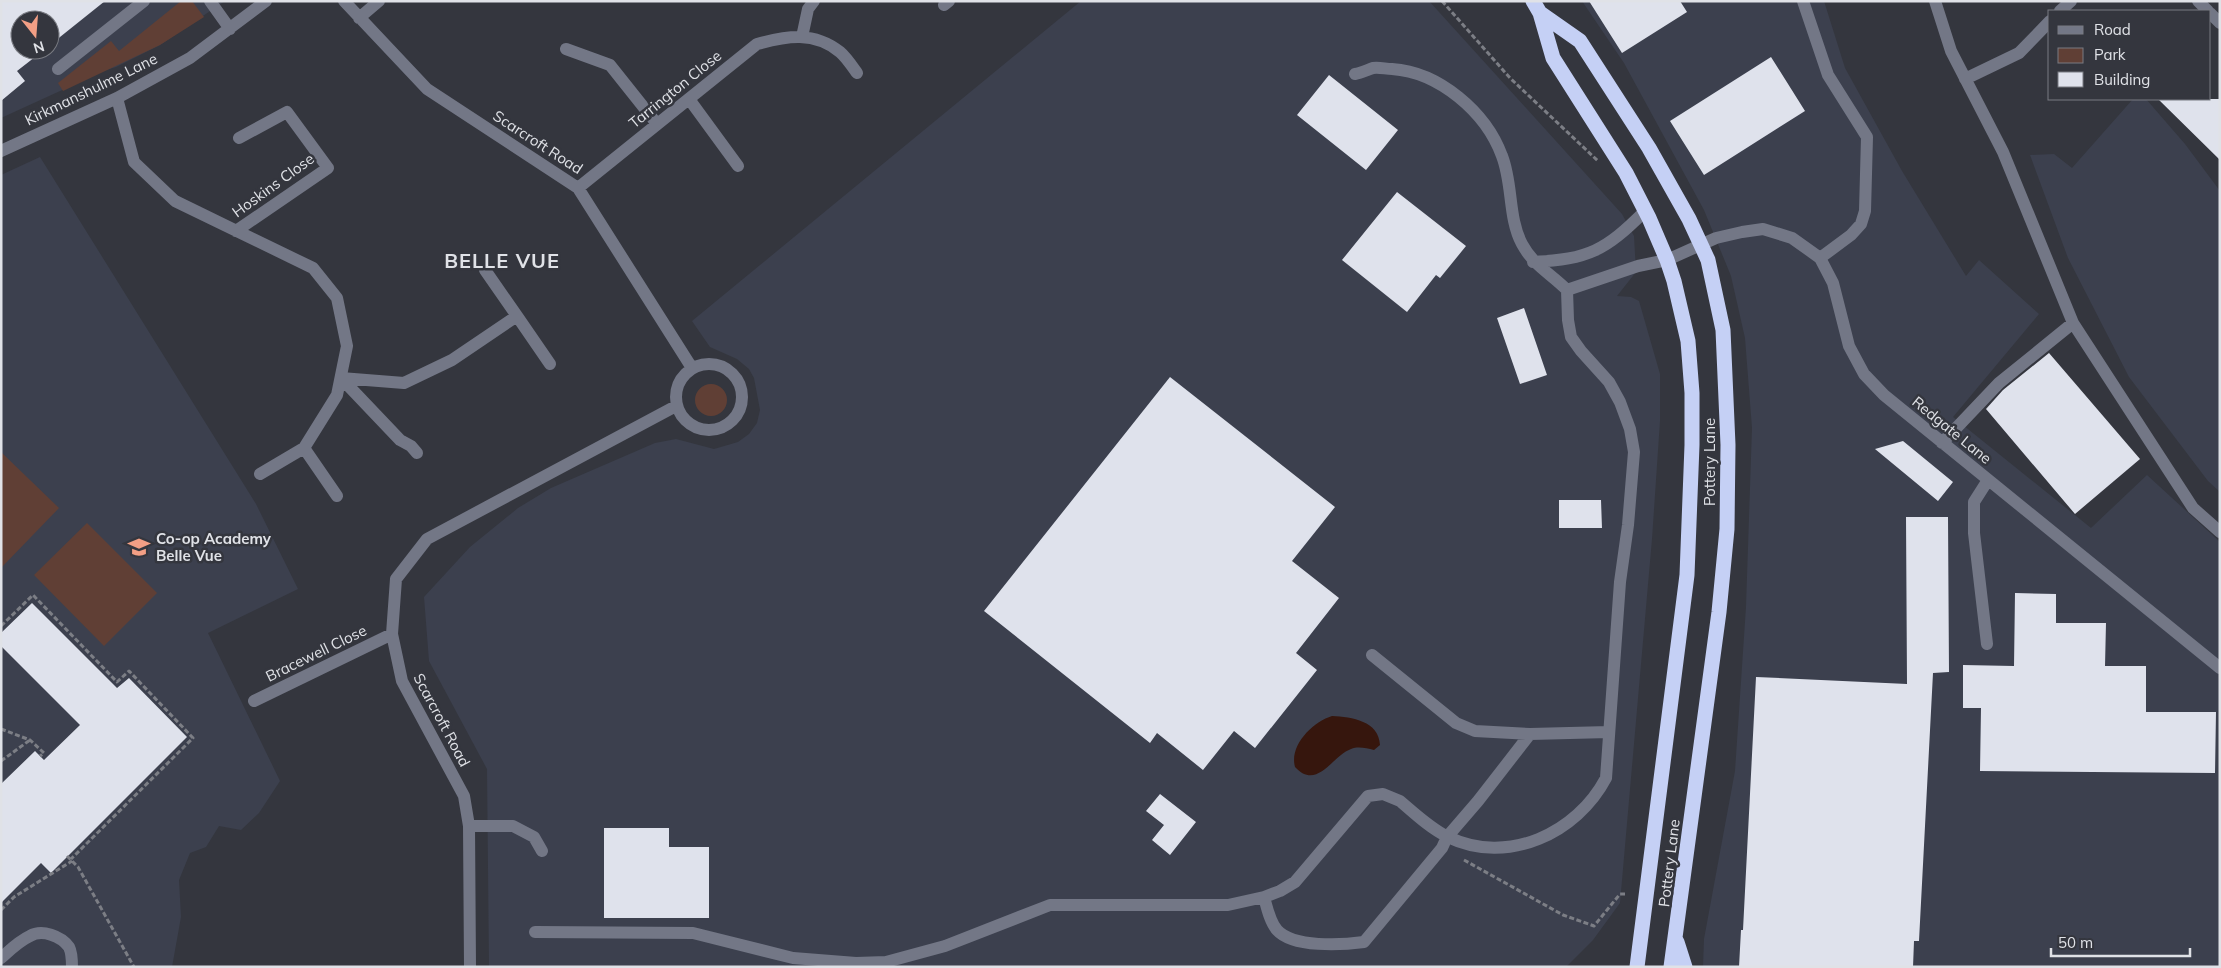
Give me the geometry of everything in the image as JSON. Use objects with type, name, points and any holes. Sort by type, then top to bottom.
[{"type":"highway","name":"Pottery Lane","points":[[1536,7],[1553,58],[1626,174],[1645,211],[1667,260],[1674,281],[1688,341],[1692,393],[1691,511],[1687,575],[1635,964]]},
{"type":"highway","name":"Pottery Lane","points":[[1536,7],[1580,41],[1649,148],[1689,218],[1702,245],[1708,260],[1724,330],[1727,427],[1727,529],[1719,612],[1671,967]]},
{"type":"highway","points":[[1676,938],[1685,967]]},
{"type":"street","points":[[58,69],[144,1]]},
{"type":"street","points":[[210,1],[230,29]]},
{"type":"street","name":"Kirkmanshulme Lane","points":[[1,150],[117,98],[190,58],[266,1]]},
{"type":"street","name":"Scarcroft Road","points":[[344,1],[427,89],[578,188],[692,368]]},
{"type":"street","points":[[359,18],[379,1]]},
{"type":"street","points":[[802,37],[808,9],[814,1]]},
{"type":"street","points":[[1803,1],[1828,75],[1867,138],[1865,211],[1860,224],[1851,235],[1820,258]]},
{"type":"street","points":[[1934,1],[1951,51],[2003,152],[2074,323],[2193,508],[2220,532]]},
{"type":"street","points":[[2061,10],[2071,1]]},
{"type":"street","points":[[2198,1],[2207,10]]},
{"type":"street","points":[[2211,14],[2220,23]]},
{"type":"street","points":[[1965,79],[2019,53],[2048,23]]},
{"type":"street","name":"Tarrington Close","points":[[578,188],[757,44],[784,36],[814,38],[840,52],[857,73]]},
{"type":"street","points":[[566,49],[610,65],[657,124]]},
{"type":"street","points":[[535,932],[693,933],[793,958],[856,963],[886,962],[944,946],[1050,905],[1228,905],[1264,897],[1280,891],[1295,882],[1368,796],[1383,794],[1391,796],[1444,842],[1494,847],[1529,842],[1558,831],[1588,806],[1598,794],[1606,778],[1620,582],[1628,525],[1634,452],[1630,429],[1609,382],[1580,351],[1571,337],[1568,320],[1567,290],[1533,262],[1521,242],[1514,221],[1507,173],[1502,156],[1494,137],[1483,121],[1462,100],[1431,78],[1400,70],[1374,68],[1355,74]]},
{"type":"street","points":[[117,98],[134,162],[175,201],[313,268],[337,298],[347,346],[337,395],[304,448],[260,474]]},
{"type":"street","points":[[689,99],[738,166]]},
{"type":"street","name":"Hoskins Close","points":[[236,231],[328,168],[287,112],[239,138]]},
{"type":"street","points":[[1533,262],[1567,260],[1593,252],[1614,240],[1645,211]]},
{"type":"street","name":"Redgate Lane","points":[[1567,290],[1631,268],[1667,260],[1719,238],[1763,229],[1792,238],[1820,258],[1833,284],[1849,346],[1864,374],[1884,395],[2220,668]]},
{"type":"street","points":[[486,270],[550,364]]},
{"type":"street","points":[[341,378],[404,383],[452,360],[517,316]]},
{"type":"street","points":[[1942,443],[1999,383],[2074,323]]},
{"type":"street","points":[[703,364],[714,364],[725,368],[739,384],[742,394],[741,406],[737,416],[730,424],[720,429],[709,431],[698,429],[688,424],[681,417],[676,406],[675,396],[678,385],[684,375],[692,368],[703,364]]},
{"type":"street","points":[[341,378],[400,440],[411,446],[417,453]]},
{"type":"street","name":"Scarcroft Road","points":[[470,967],[469,826],[464,796],[402,681],[392,634],[396,579],[427,539],[676,406]]},
{"type":"street","points":[[304,448],[338,496]]},
{"type":"street","points":[[1987,644],[1974,533],[1974,502],[1988,480]]},
{"type":"street","name":"Bracewell Close","points":[[254,700],[392,634]]},
{"type":"street","points":[[1372,655],[1456,722],[1475,731],[1530,734],[1609,732]]},
{"type":"street","points":[[1264,897],[1276,929],[1284,936],[1338,945],[1364,942],[1530,734]]},
{"type":"street","points":[[469,826],[513,826],[534,837],[542,852]]},
{"type":"street","points":[[1,958],[31,935],[43,933],[58,938],[68,947],[72,967]]},
{"type":"path","points":[[1442,1],[1510,78],[1596,161],[1626,174]]},
{"type":"path","points":[[1,626],[33,595],[117,682],[129,671],[193,738],[70,859],[14,898],[1,910]]},
{"type":"path","points":[[1,729],[30,740],[44,753],[40,756]]},
{"type":"path","points":[[1,761],[30,740]]},
{"type":"path","points":[[1444,842],[1562,915],[1594,926],[1620,894],[1625,894]]},
{"type":"path","points":[[70,859],[78,867],[134,967]]},
{"type":"shaded area","points":[[1,1],[225,1],[160,45],[1,118]]},
{"type":"shaded area","points":[[1081,1],[1429,1],[1622,214],[1634,236],[1636,272],[1617,296],[1631,297],[1639,301],[1660,374],[1660,421],[1652,539],[1620,903],[1593,940],[1566,967],[489,967],[487,769],[429,661],[424,597],[470,547],[518,508],[551,488],[655,443],[676,439],[714,449],[738,442],[749,434],[757,423],[760,410],[754,378],[749,369],[737,359],[710,347],[692,321]]},
{"type":"shaded area","points":[[1582,1],[1824,1],[1845,68],[1902,171],[1966,276],[1979,260],[2039,314],[1953,417],[2091,528],[2147,475],[2220,542],[2220,967],[1703,967],[1704,939],[1735,771],[1746,607],[1752,428],[1745,338],[1731,276],[1704,210],[1624,63]]},
{"type":"shaded area","points":[[2132,100],[2147,100],[2185,144],[2220,191],[2220,492],[2208,481],[2129,377],[2068,258],[2030,155],[2054,154],[2072,168]]},
{"type":"shaded area","name":"Co-op Academy Belle Vue","points":[[40,157],[256,504],[298,589],[208,633],[280,781],[259,813],[241,830],[219,826],[206,847],[190,853],[179,880],[181,917],[172,967],[1,967],[1,175]]},
{"type":"shaded area","points":[[1332,716],[1356,719],[1370,726],[1375,730],[1380,745],[1374,750],[1359,747],[1351,749],[1317,774],[1303,773],[1295,767],[1294,759],[1299,743],[1317,723]]},
{"type":"green space","points":[[181,1],[192,1],[204,17],[160,45],[63,91],[58,83],[111,41],[119,51]]},
{"type":"green space","points":[[711,384],[717,385],[722,389],[726,394],[726,406],[722,411],[717,415],[711,416],[705,415],[700,411],[696,406],[695,400],[696,394],[700,389],[705,385]]},
{"type":"green space","points":[[1,452],[59,508],[1,568]]},
{"type":"green space","points":[[87,523],[157,593],[104,646],[34,575]]},
{"type":"building","points":[[1,1],[105,1],[60,37],[60,10],[10,10],[10,60],[31,60],[17,71],[25,81],[1,101]]},
{"type":"building","points":[[1589,1],[1680,1],[1687,12],[1622,53]]},
{"type":"building","points":[[1771,57],[1805,111],[1704,175],[1670,121]]},
{"type":"building","points":[[1329,75],[1398,130],[1366,170],[1297,115]]},
{"type":"building","points":[[2220,99],[2220,160],[2159,100]]},
{"type":"building","points":[[1397,192],[1466,246],[1440,278],[1436,275],[1407,312],[1342,260]]},
{"type":"building","points":[[1524,308],[1547,375],[1520,384],[1497,318]]},
{"type":"building","points":[[2049,353],[2140,459],[2075,514],[1986,409],[2003,390]]},
{"type":"building","points":[[1170,377],[1335,507],[1292,561],[1339,598],[1296,653],[1317,670],[1255,748],[1234,731],[1203,770],[1157,733],[1150,743],[984,611]]},
{"type":"building","points":[[1903,441],[1953,482],[1938,501],[1875,449]]},
{"type":"building","points":[[1559,500],[1601,500],[1602,528],[1559,528]]},
{"type":"building","points":[[1906,517],[1948,517],[1949,672],[1933,673],[1919,941],[1914,941],[1913,967],[1739,967],[1741,930],[1743,930],[1756,677],[1907,684]]},
{"type":"building","points":[[2015,593],[2056,594],[2056,623],[2106,623],[2105,666],[2146,666],[2146,712],[2216,712],[2215,773],[1980,771],[1981,708],[1963,708],[1963,665],[2014,666]]},
{"type":"building","points":[[32,603],[117,688],[129,678],[187,737],[51,873],[41,863],[1,903],[1,784],[35,751],[44,760],[80,725],[1,646],[1,633]]},
{"type":"building","points":[[1160,794],[1196,822],[1170,855],[1152,840],[1164,825],[1146,811]]},
{"type":"building","points":[[604,828],[669,828],[669,847],[709,847],[709,918],[604,918]]},
{"type":"place","name":"Co-op Academy Belle Vue","points":[[139,547]]},
{"type":"district","name":"BELLE VUE","points":[[502,260]]}]
